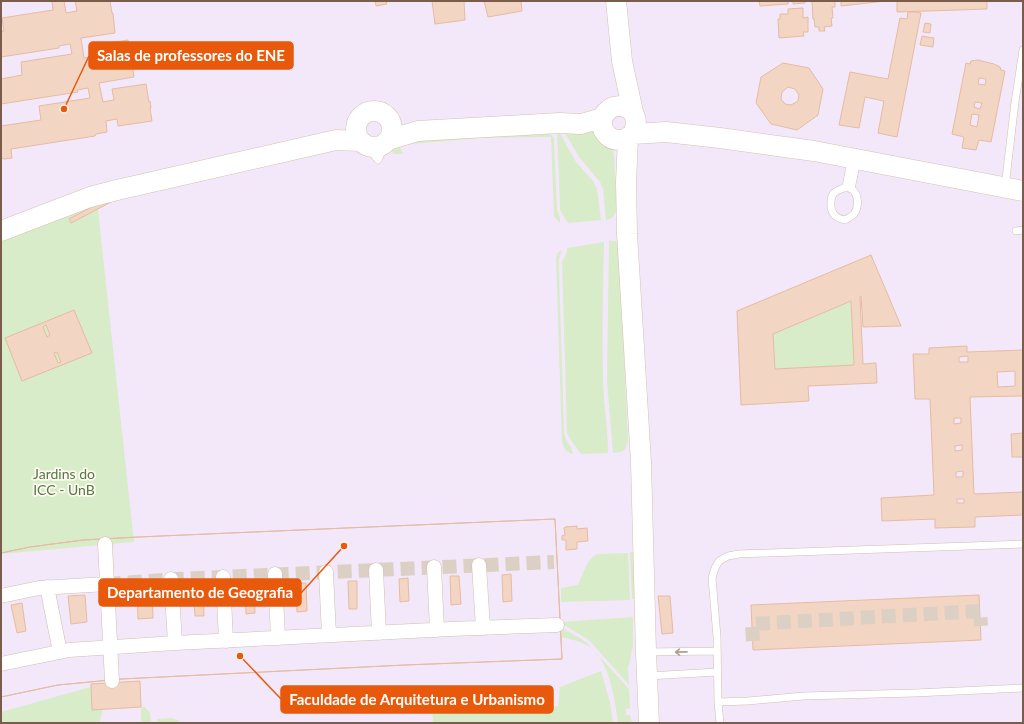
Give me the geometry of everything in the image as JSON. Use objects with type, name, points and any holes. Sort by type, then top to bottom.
[{"type":"street","points":[[616,1],[622,61],[621,125],[626,182],[627,234],[641,462],[649,723]]},
{"type":"street","points":[[1,231],[90,197],[336,140],[418,131],[559,123],[621,125],[814,151],[1014,190]]},
{"type":"street","points":[[106,544],[112,681]]},
{"type":"street","points":[[479,565],[483,628]]},
{"type":"street","points":[[434,567],[437,630]]},
{"type":"street","points":[[376,570],[379,633]]},
{"type":"street","points":[[326,572],[329,635]]},
{"type":"street","points":[[274,574],[278,638]]},
{"type":"street","points":[[223,577],[226,641]]},
{"type":"street","points":[[171,579],[175,643]]},
{"type":"street","points":[[1,596],[47,587],[107,584]]},
{"type":"street","points":[[47,587],[60,652]]},
{"type":"street","points":[[1,664],[69,650],[110,647],[329,635],[557,625]]},
{"type":"lane","points":[[1014,190],[1015,102],[1023,50]]},
{"type":"lane","points":[[848,188],[854,158]]},
{"type":"lane","points":[[720,723],[716,651],[717,637],[712,578],[719,561],[728,556],[739,554],[1023,544]]},
{"type":"lane","points":[[646,652],[716,651]]},
{"type":"lane","points":[[647,676],[717,672]]},
{"type":"lane","points":[[718,702],[804,696],[1023,688]]},
{"type":"shaded area","points":[[1,1],[1023,1],[1023,723],[1,723]]},
{"type":"green space","points":[[557,128],[576,162],[593,181],[597,189],[601,220],[568,223],[560,210]]},
{"type":"green space","points":[[562,128],[593,131],[612,148],[614,155],[617,211],[612,218],[606,220],[603,189],[600,182],[579,157]]},
{"type":"green space","points":[[549,132],[554,138],[557,210],[560,223],[554,217],[551,137],[480,138],[399,145],[403,154],[394,154],[392,152],[399,141]]},
{"type":"green space","name":"Jardins do ICC - UnB","points":[[97,201],[134,542],[1,554],[1,237]]},
{"type":"green space","points":[[609,241],[616,241],[619,246],[628,440],[627,447],[624,450],[613,453],[607,381]]},
{"type":"green space","points":[[604,242],[603,376],[608,453],[581,454],[567,432],[562,262],[567,252],[567,248]]},
{"type":"green space","points":[[562,250],[559,259],[559,267],[564,433],[573,454],[567,451],[562,442],[556,257],[558,252]]},
{"type":"green space","points":[[851,301],[854,365],[775,369],[773,334]]},
{"type":"green space","points":[[630,552],[633,552],[635,599],[632,599]]},
{"type":"green space","points":[[628,553],[630,600],[561,602],[561,588],[578,585],[585,568],[594,556],[598,554]]},
{"type":"green space","points":[[633,617],[633,647],[628,668],[629,685],[589,640],[561,623],[561,622]]},
{"type":"green space","points":[[560,627],[580,638],[596,653],[583,643],[560,637]]},
{"type":"green space","points":[[597,654],[629,689],[630,708],[626,709],[626,715],[630,715],[632,723],[618,723],[613,693],[607,672]]},
{"type":"green space","points":[[601,671],[610,702],[613,723],[433,723],[432,697],[539,694],[542,708],[558,706],[560,687]]},
{"type":"green space","points":[[112,681],[99,723],[1,723],[1,712]]},
{"type":"green space","points":[[141,707],[145,707],[150,713],[151,723],[141,723]]},
{"type":"green space","points":[[171,718],[178,720],[180,723],[158,723],[157,719]]},
{"type":"building","points":[[52,1],[64,1],[66,13],[77,11],[75,1],[110,1],[115,33],[81,38],[84,58],[95,56],[94,45],[128,40],[134,77],[99,83],[103,102],[114,100],[112,89],[146,84],[149,102],[150,101],[152,121],[118,126],[117,119],[106,121],[107,132],[96,134],[95,136],[11,149],[12,158],[4,159],[1,158],[1,126],[41,120],[39,106],[90,98],[88,88],[77,90],[78,92],[1,104],[1,79],[22,75],[21,62],[72,54],[70,44],[59,46],[59,48],[1,57],[1,31],[4,31],[2,18],[53,10]]},
{"type":"building","points":[[375,1],[386,1],[387,4],[376,6]]},
{"type":"building","points":[[432,1],[464,1],[465,20],[435,24]]},
{"type":"building","points":[[484,1],[521,1],[522,11],[488,17]]},
{"type":"building","points":[[759,1],[788,1],[788,4],[760,6]]},
{"type":"building","points":[[793,1],[805,1],[805,3],[793,4]]},
{"type":"building","points":[[812,1],[835,1],[835,7],[832,7],[832,26],[824,27],[825,31],[819,31],[819,27],[815,27]]},
{"type":"building","points":[[841,1],[886,1],[841,6]]},
{"type":"building","points":[[897,1],[987,1],[987,9],[897,12]]},
{"type":"building","points":[[803,8],[803,18],[808,17],[808,32],[803,32],[804,36],[779,38],[778,19],[780,19],[780,14],[788,14],[788,9]]},
{"type":"building","points":[[908,12],[921,13],[897,137],[878,133],[884,101],[865,97],[859,128],[839,125],[850,72],[888,79],[900,18],[907,19]]},
{"type":"building","points":[[925,23],[931,24],[930,33],[923,32]]},
{"type":"building","points":[[922,36],[934,38],[933,47],[920,45]]},
{"type":"building","points":[[978,60],[994,64],[1000,67],[1001,70],[1005,71],[991,142],[979,140],[976,150],[962,148],[964,137],[952,134],[966,63],[970,64],[971,61]],"holes":[[[979,78],[986,79],[985,85],[978,84]],[[975,102],[982,103],[980,109],[974,107]],[[972,114],[979,115],[977,127],[970,125]]]},
{"type":"building","points":[[783,63],[809,68],[823,89],[818,115],[797,130],[771,124],[756,103],[761,77]],"holes":[[[788,87],[795,89],[799,95],[798,101],[791,105],[785,104],[781,99],[782,92]]]},
{"type":"building","points":[[109,198],[111,202],[71,223],[69,219]]},
{"type":"building","points":[[871,255],[901,326],[863,327],[861,296],[863,364],[876,363],[877,383],[808,386],[809,401],[741,405],[737,311]],"holes":[[[851,301],[854,365],[775,369],[773,334]]]},
{"type":"building","points":[[74,310],[92,353],[22,381],[5,338]],"holes":[[[46,325],[50,335],[47,337],[43,327]],[[57,352],[61,362],[58,363],[54,353]]]},
{"type":"building","points":[[967,346],[967,352],[1023,350],[1023,396],[970,397],[974,494],[1023,492],[1023,515],[975,517],[975,527],[935,528],[935,519],[882,521],[881,498],[934,495],[930,399],[915,399],[913,354],[929,354],[929,348]],"holes":[[[968,356],[968,362],[959,362],[959,357]],[[1015,371],[1015,386],[998,387],[997,372]],[[954,418],[961,418],[961,423],[954,424]],[[962,445],[962,450],[955,451],[955,446]],[[963,471],[963,477],[956,477],[956,472]],[[957,499],[964,499],[964,503],[957,503]]]},
{"type":"building","points":[[1023,433],[1023,457],[1012,457],[1011,434]]},
{"type":"building","points":[[555,519],[562,659],[121,679],[58,685],[1,697],[1,553],[30,547],[83,540]],"holes":[[[511,574],[512,601],[503,602],[502,575]],[[450,576],[459,576],[461,604],[451,605]],[[408,578],[409,601],[400,602],[399,579]],[[348,581],[357,581],[357,609],[349,609]],[[296,583],[306,583],[307,611],[297,612]],[[254,585],[255,613],[246,614],[245,586]],[[193,588],[203,588],[204,616],[195,616]],[[152,590],[153,618],[138,619],[137,591]],[[85,595],[87,622],[71,624],[68,596]],[[22,603],[26,631],[17,633],[11,605]]]},
{"type":"building","points":[[555,519],[562,659],[121,679],[58,685],[1,697],[1,553],[30,547],[83,540]]},
{"type":"building","points":[[577,526],[577,529],[587,528],[588,541],[577,542],[577,549],[566,550],[566,540],[562,540],[562,536],[565,535],[564,528]]},
{"type":"building","points":[[979,595],[981,640],[753,650],[751,605]]},
{"type":"building","points":[[658,596],[670,596],[673,633],[662,634]]},
{"type":"building","points":[[140,681],[141,707],[92,710],[91,684]]},
{"type":"tunnel","points":[[107,584],[177,579],[554,562]]},
{"type":"tunnel","points":[[753,641],[752,624],[980,611],[981,626]]},
{"type":"place","name":"Salas de professores do ENE","points":[[64,109]]},
{"type":"place","name":"Departamento de Geografia","points":[[344,546]]},
{"type":"place","name":"Faculdade de Arquitetura e Urbanismo","points":[[240,656]]}]
